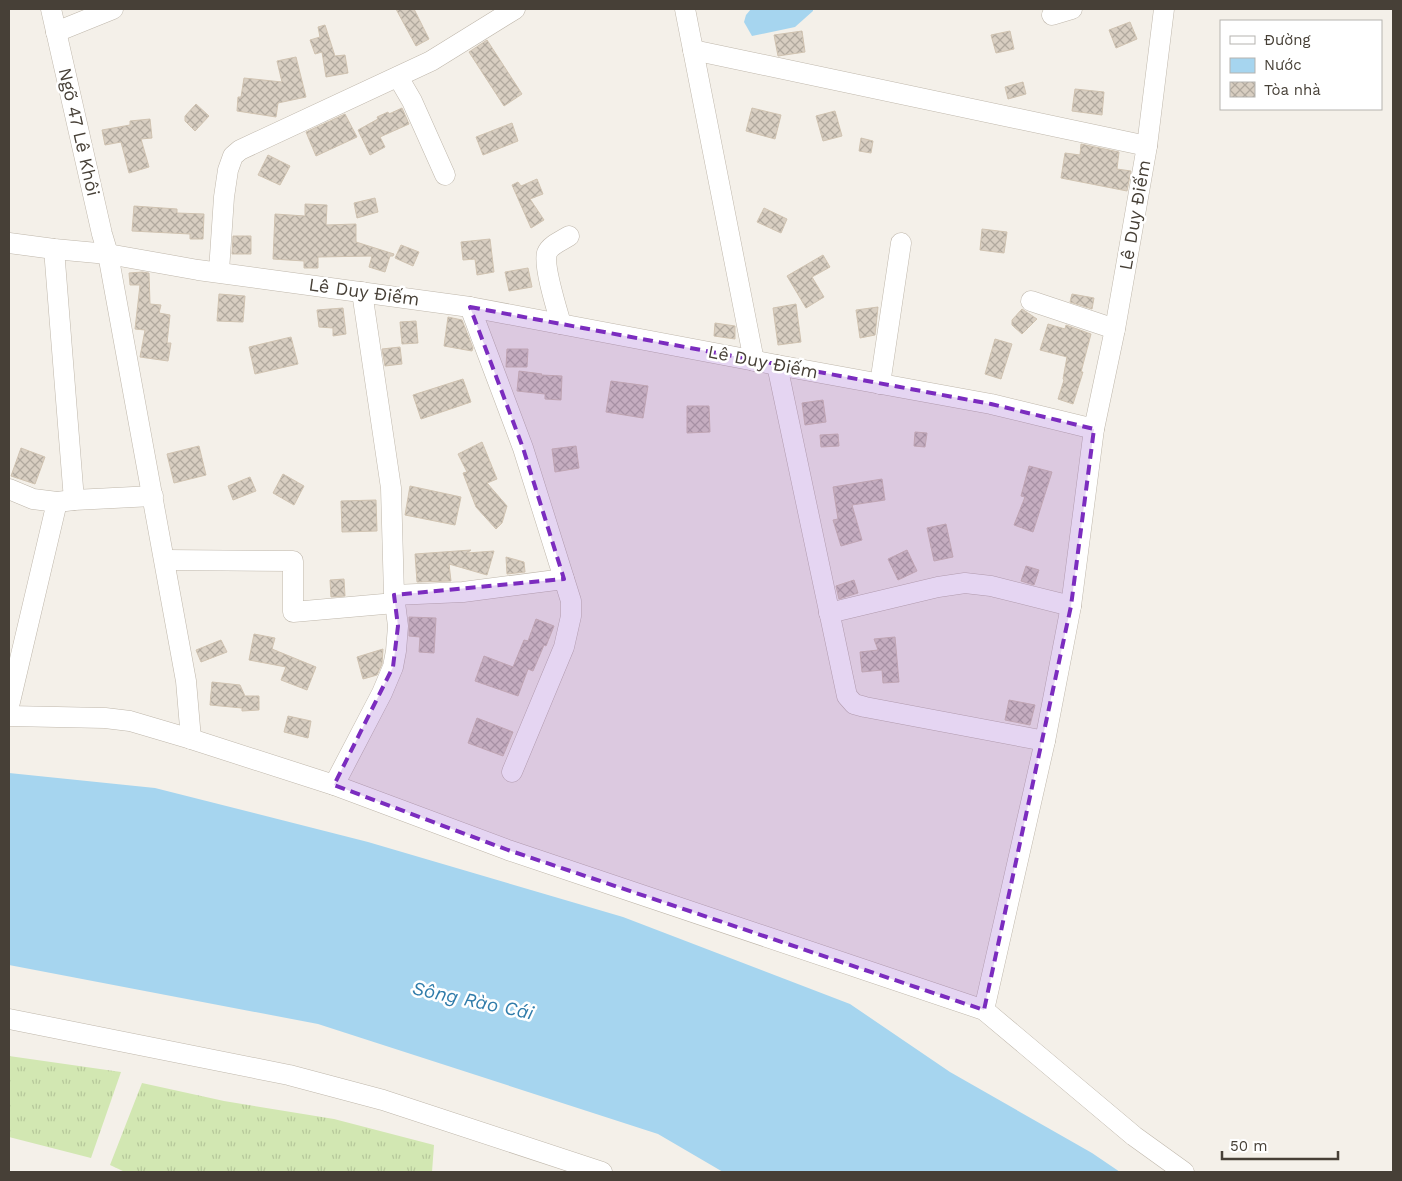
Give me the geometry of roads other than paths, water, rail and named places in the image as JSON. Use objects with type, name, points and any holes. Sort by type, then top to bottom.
[{"type":"street","name":"Ngõ 47 Lê Khôi","points":[[51,9],[108,254],[186,681],[191,739]]},
{"type":"street","points":[[56,32],[113,9]]},
{"type":"street","points":[[218,271],[224,197],[228,170],[233,156],[240,150],[431,61],[515,9]]},
{"type":"street","points":[[685,9],[754,361]]},
{"type":"street","points":[[1052,15],[1072,9]]},
{"type":"street","name":"Lê Duy Điếm","points":[[9,242],[54,249],[108,254],[198,270],[218,271],[470,307],[991,404],[1094,429],[1115,329],[1147,146],[1164,9]]},
{"type":"street","points":[[693,50],[1147,146]]},
{"type":"street","points":[[398,77],[416,110],[445,175]]},
{"type":"street","points":[[561,324],[548,268],[547,252],[552,246],[569,236]]},
{"type":"street","points":[[880,384],[901,243]]},
{"type":"street","points":[[9,706],[65,501],[54,249]]},
{"type":"street","points":[[334,785],[394,667],[398,626],[394,599],[391,488],[362,292]]},
{"type":"street","points":[[1030,301],[1115,329]]},
{"type":"street","points":[[470,307],[523,448],[571,601],[571,616],[564,647],[512,772]]},
{"type":"street","points":[[777,365],[847,696],[854,704],[865,707],[1045,741]]},
{"type":"street","points":[[984,1010],[1045,741],[1071,606],[1094,429]]},
{"type":"street","points":[[9,489],[33,499],[65,501],[152,496]]},
{"type":"street","points":[[165,560],[293,561],[293,612],[564,579]]},
{"type":"street","points":[[829,613],[938,587],[965,584],[991,586],[1071,606]]},
{"type":"street","points":[[9,716],[105,718],[130,721],[191,739],[334,785],[508,850],[984,1010],[1134,1136],[1184,1172]]},
{"type":"street","points":[[9,1019],[299,1078],[383,1100],[602,1172]]},
{"type":"water","points":[[751,9],[813,9],[813,11],[795,27],[752,36],[744,22],[746,15]]},
{"type":"water","name":"Sông Rào Cái","points":[[9,773],[155,788],[368,842],[623,917],[850,1004],[950,1072],[1092,1153],[1120,1172],[723,1172],[658,1134],[318,1024],[9,965]]}]
